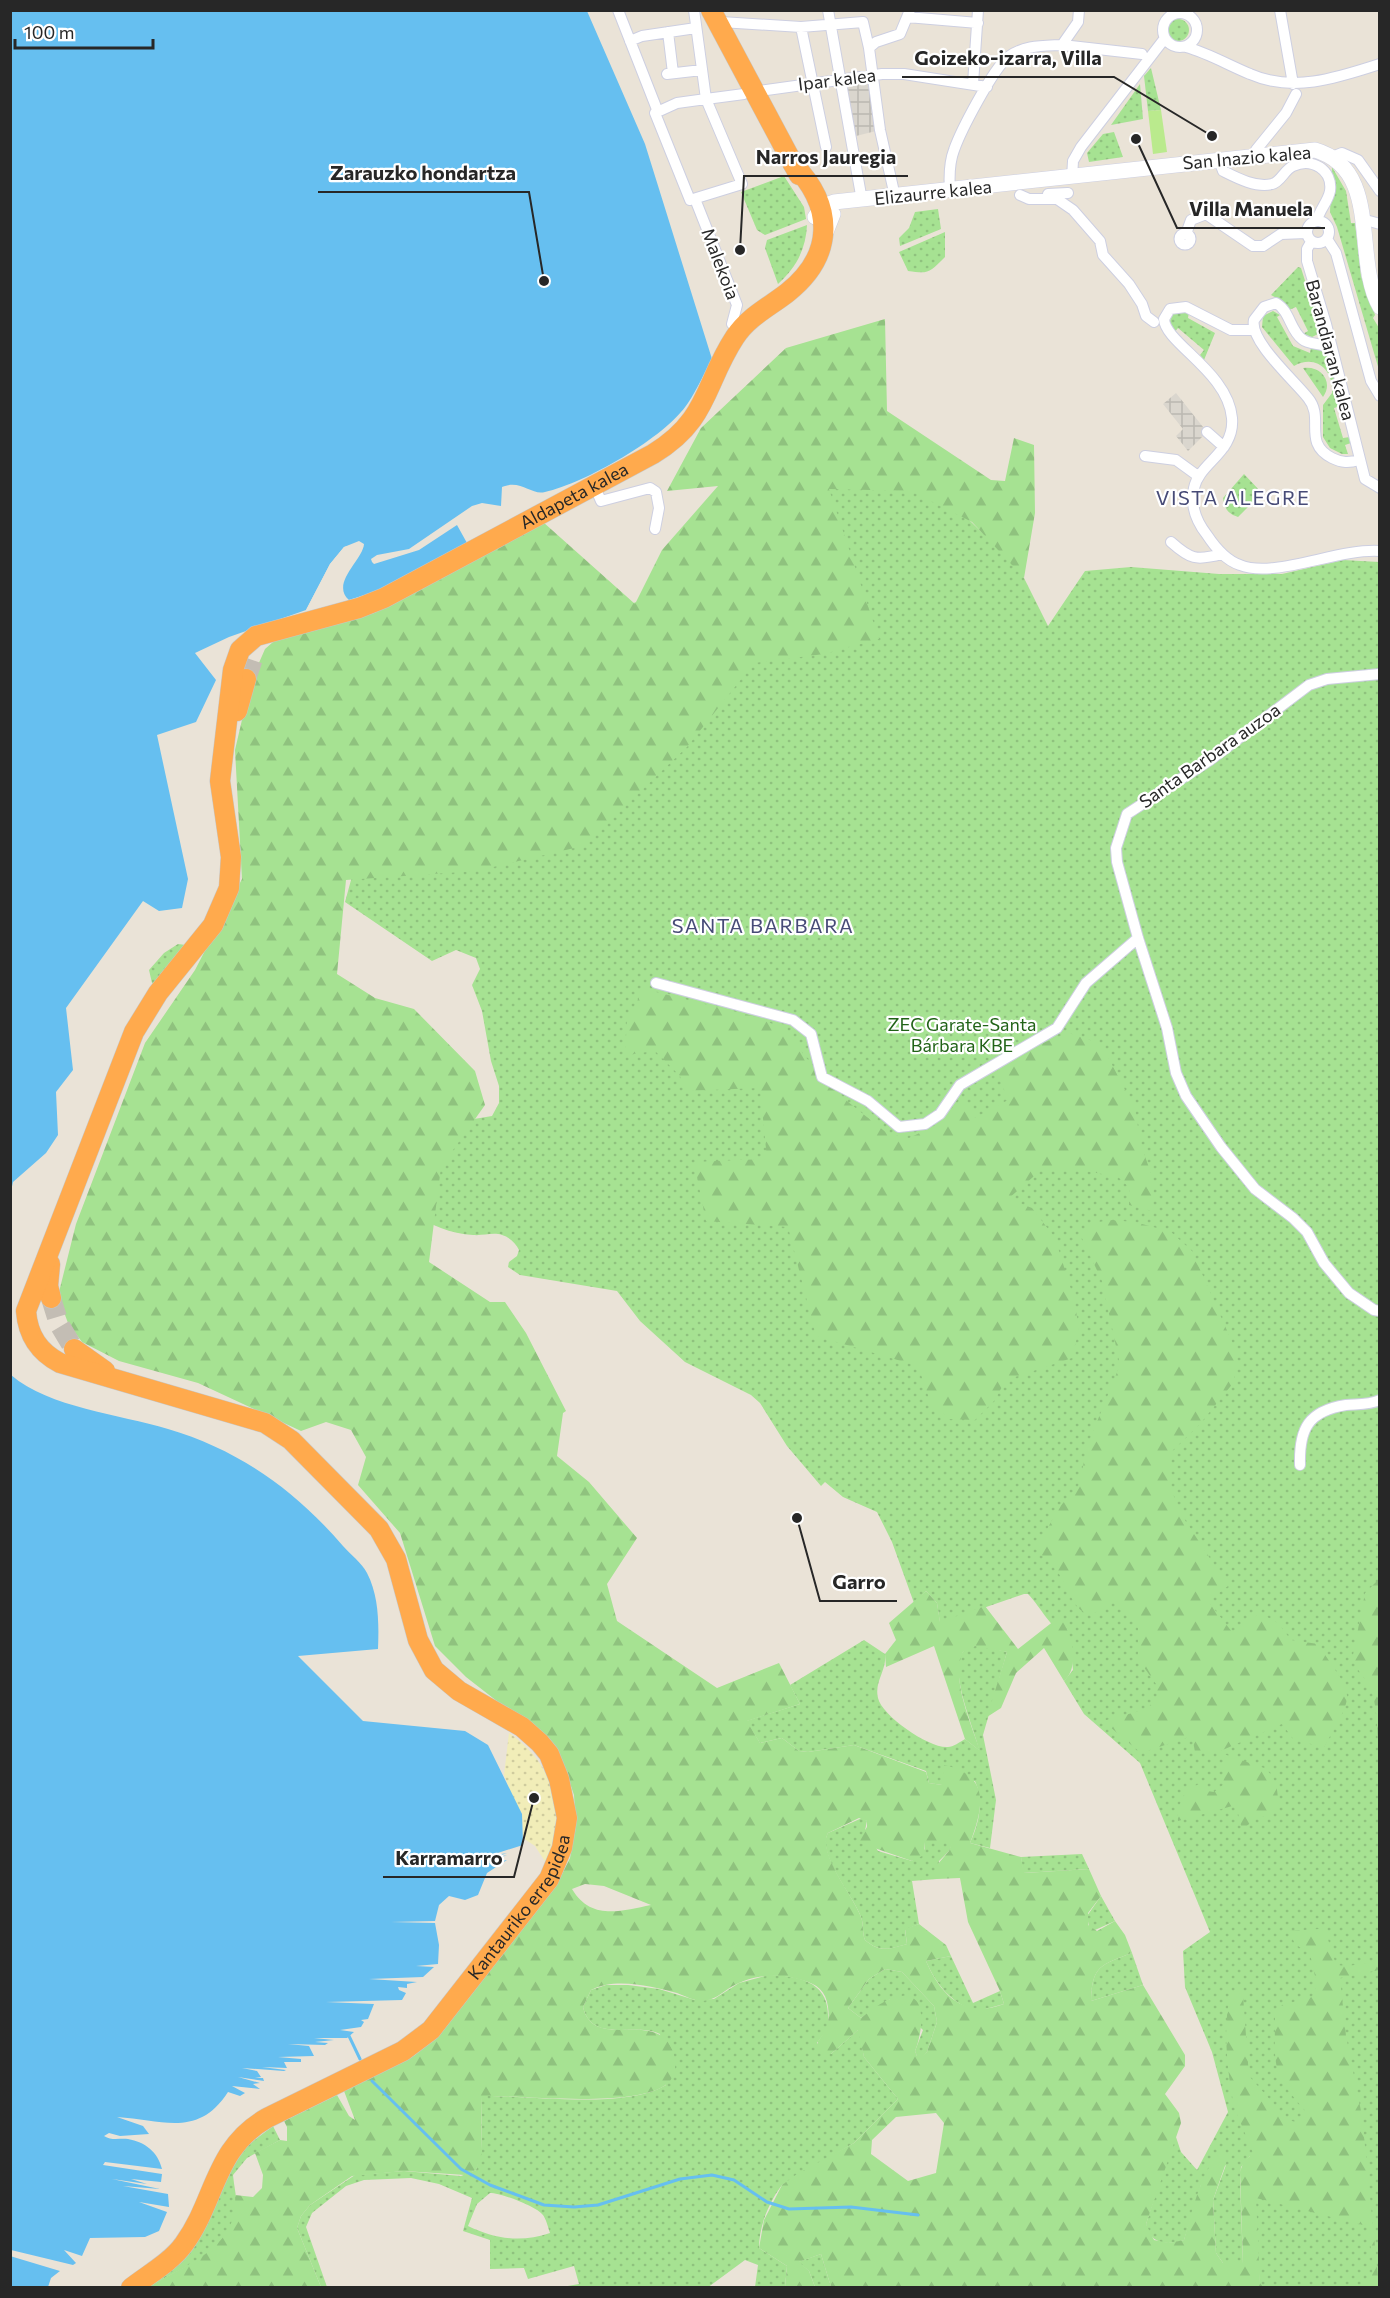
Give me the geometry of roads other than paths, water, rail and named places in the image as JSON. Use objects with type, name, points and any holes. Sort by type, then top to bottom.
[{"type":"highway","points":[[716,16],[800,172],[810,201],[831,211]]},
{"type":"highway","name":"Aldapeta kalea","points":[[222,759],[230,685],[237,656],[244,645],[256,636],[359,608],[384,598],[653,454],[684,430],[699,412],[730,345],[742,328],[803,279],[817,260],[831,211]]},
{"type":"highway","points":[[255,653],[263,639],[278,629]]},
{"type":"highway","points":[[115,1377],[60,1363],[42,1351],[32,1335],[26,1311],[134,1032],[158,993],[213,925],[225,902],[231,874],[220,788],[222,759],[246,679]]},
{"type":"highway","points":[[51,1298],[48,1286],[52,1241]]},
{"type":"highway","points":[[74,1349],[115,1377]]},
{"type":"highway","name":"Kantauriko errepidea","points":[[115,1377],[265,1423],[291,1440],[379,1529],[396,1559],[418,1640],[434,1670],[459,1691],[522,1727],[549,1754],[564,1795],[567,1818],[562,1848],[549,1879],[436,2025],[402,2051],[267,2118],[248,2131],[225,2159],[184,2244],[167,2261],[131,2288]]},
{"type":"main road","name":"San Inazio kalea","points":[[1019,190],[1070,186],[1219,160],[1316,150],[1332,157]]},
{"type":"main road","points":[[1332,157],[1345,167],[1358,193],[1368,274],[1380,307]]},
{"type":"main road","points":[[800,172],[831,211]]},
{"type":"main road","name":"Elizaurre kalea","points":[[831,211],[950,191],[1019,190]]},
{"type":"street","points":[[618,10],[658,112]]},
{"type":"street","points":[[694,10],[706,99],[742,184],[716,194],[712,191],[690,200],[655,113],[677,103],[706,99],[744,94]]},
{"type":"street","points":[[828,10],[840,78],[831,211]]},
{"type":"street","points":[[973,84],[978,10]]},
{"type":"street","points":[[1062,45],[1078,22],[1079,10]]},
{"type":"street","points":[[1160,10],[1168,42]]},
{"type":"street","points":[[1256,150],[1286,113],[1294,89],[1282,11]]},
{"type":"street","points":[[869,48],[876,42],[900,34],[908,14],[978,23]]},
{"type":"street","points":[[1164,24],[1176,14],[1195,16],[1196,36],[1206,54]]},
{"type":"street","points":[[716,16],[801,27],[863,22],[894,192]]},
{"type":"street","points":[[801,27],[826,147]]},
{"type":"street","points":[[630,41],[642,36],[696,28]]},
{"type":"street","points":[[668,32],[670,74],[702,70]]},
{"type":"street","points":[[1186,47],[1196,36]]},
{"type":"street","points":[[1070,186],[1073,161],[1081,147],[1147,55],[1168,42],[1206,54],[1251,75],[1294,89],[1380,64]]},
{"type":"street","points":[[950,191],[950,165],[954,149],[987,87],[1007,58],[1022,49],[1062,45],[1147,55]]},
{"type":"street","name":"Ipar kalea","points":[[759,91],[840,78],[904,74],[987,87]]},
{"type":"street","points":[[1332,157],[1342,153],[1358,160],[1380,191]]},
{"type":"street","points":[[1219,160],[1223,171],[1258,184],[1278,181],[1293,166],[1314,164],[1323,168],[1329,178],[1330,188],[1317,221]]},
{"type":"street","points":[[1019,190],[1029,199],[1057,199],[1073,210],[1100,241],[1103,255],[1129,284],[1142,304],[1146,316],[1154,322]]},
{"type":"street","name":"Malekoia","points":[[697,204],[737,305],[732,324]]},
{"type":"street","points":[[1186,234],[1191,220],[1201,214],[1211,216],[1246,243],[1256,247],[1281,234],[1309,238],[1318,244],[1327,239]]},
{"type":"street","points":[[1362,219],[1380,224]]},
{"type":"street","points":[[1309,238],[1310,224],[1317,221],[1324,222],[1329,228],[1327,239],[1336,253],[1369,371],[1380,396]]},
{"type":"street","name":"Barandiaran kalea","points":[[1309,238],[1307,261],[1326,324],[1359,460],[1365,479],[1380,488]]},
{"type":"street","points":[[1332,352],[1326,345],[1307,342],[1300,337],[1284,309],[1276,303],[1267,304],[1254,320],[1253,330],[1256,336],[1312,403],[1315,438],[1322,452],[1341,462],[1359,460]]},
{"type":"street","points":[[1253,330],[1231,330],[1182,306],[1170,309],[1164,319],[1167,331],[1202,363],[1228,402],[1232,426],[1224,447],[1198,476],[1194,488],[1196,521],[1222,554],[1238,565],[1251,568],[1286,566],[1346,552],[1380,551]]},
{"type":"street","points":[[1315,342],[1322,336],[1326,324]]},
{"type":"street","points":[[1369,371],[1380,382]]},
{"type":"street","points":[[1207,432],[1224,447]]},
{"type":"street","points":[[1145,456],[1176,460],[1198,476]]},
{"type":"street","points":[[594,485],[601,501],[650,488],[656,492],[659,508],[655,529]]},
{"type":"street","points":[[1171,542],[1188,558],[1206,558],[1222,554]]},
{"type":"street","name":"Santa Barbara auzoa","points":[[1380,674],[1327,679],[1309,685],[1210,760],[1126,814],[1116,848],[1137,938],[1167,1028],[1176,1073],[1186,1096],[1221,1147],[1255,1189],[1293,1218],[1306,1232],[1324,1263],[1349,1293],[1374,1310],[1380,1311]]},
{"type":"street","points":[[656,983],[793,1020],[811,1034],[822,1077],[868,1101],[899,1127],[925,1124],[940,1114],[960,1084],[1057,1028],[1086,983],[1137,938]]},
{"type":"street","points":[[1300,1465],[1302,1433],[1316,1415],[1328,1409],[1380,1400]]},
{"type":"water","points":[[11,11],[587,11],[645,144],[712,359],[688,403],[677,417],[643,444],[602,469],[562,487],[540,493],[515,485],[502,487],[501,506],[482,503],[472,506],[409,549],[377,555],[371,559],[374,564],[419,550],[457,525],[467,543],[377,591],[349,600],[344,593],[343,586],[364,544],[359,541],[344,547],[330,564],[306,610],[229,637],[195,653],[216,680],[196,722],[157,735],[188,879],[182,908],[159,911],[143,901],[66,1008],[73,1070],[56,1092],[58,1135],[46,1153],[13,1182],[11,1191]]},
{"type":"water","points":[[11,1375],[27,1386],[65,1403],[168,1429],[219,1448],[264,1474],[305,1507],[367,1573],[376,1601],[378,1649],[298,1656],[363,1721],[465,1731],[488,1745],[522,1814],[523,1845],[485,1857],[507,1853],[487,1860],[507,1855],[488,1863],[507,1860],[487,1873],[478,1895],[465,1900],[449,1896],[439,1905],[435,1921],[391,1922],[435,1923],[439,1945],[438,1964],[416,1966],[434,1967],[423,1977],[369,1979],[417,1982],[407,1984],[407,1988],[398,1987],[406,1993],[402,2000],[326,2002],[374,2004],[368,2019],[361,2020],[364,2022],[361,2027],[340,2030],[354,2032],[347,2038],[314,2038],[334,2040],[315,2042],[328,2043],[325,2045],[288,2044],[309,2046],[314,2056],[278,2057],[301,2059],[301,2062],[284,2062],[287,2068],[262,2067],[286,2070],[284,2071],[242,2068],[257,2071],[261,2077],[255,2078],[263,2078],[264,2081],[238,2077],[260,2083],[253,2084],[260,2089],[232,2086],[245,2093],[240,2096],[228,2092],[205,2116],[179,2123],[117,2117],[143,2126],[149,2134],[120,2136],[109,2133],[104,2136],[113,2139],[128,2139],[145,2145],[154,2153],[162,2169],[105,2162],[103,2165],[162,2174],[161,2182],[131,2179],[147,2184],[112,2179],[160,2189],[123,2186],[168,2194],[169,2207],[139,2202],[167,2212],[159,2231],[145,2237],[90,2238],[82,2256],[64,2250],[76,2263],[73,2265],[11,2250]]},
{"type":"water","points":[[10,2256],[60,2271],[51,2278],[48,2287],[11,2287]]},
{"type":"waterway","points":[[349,2036],[360,2059]]},
{"type":"waterway","points":[[372,2081],[461,2169],[490,2185],[544,2205],[574,2207],[598,2205],[680,2179],[712,2175],[734,2180],[767,2202],[789,2209],[851,2207],[918,2215]]},
{"type":"tunnel","points":[[246,679],[255,653]]},
{"type":"tunnel","points":[[51,1298],[59,1324],[74,1349]]},
{"type":"place","name":"Goizeko-izarra, Villa","points":[[1212,136]]},
{"type":"place","name":"Villa Manuela","points":[[1136,139]]},
{"type":"place","name":"Narros Jauregia","points":[[740,250]]},
{"type":"place","name":"Zarauzko hondartza","points":[[544,281]]},
{"type":"place","name":"Garro","points":[[797,1518]]},
{"type":"place","name":"Karramarro","points":[[534,1798]]},
{"type":"district","name":"VISTA ALEGRE","points":[[1233,498]]},
{"type":"district","name":"SANTA BARBARA","points":[[763,926]]},
{"type":"park label","name":"ZEC Garate-Santa Bárbara KBE","points":[[962,1035]]}]
